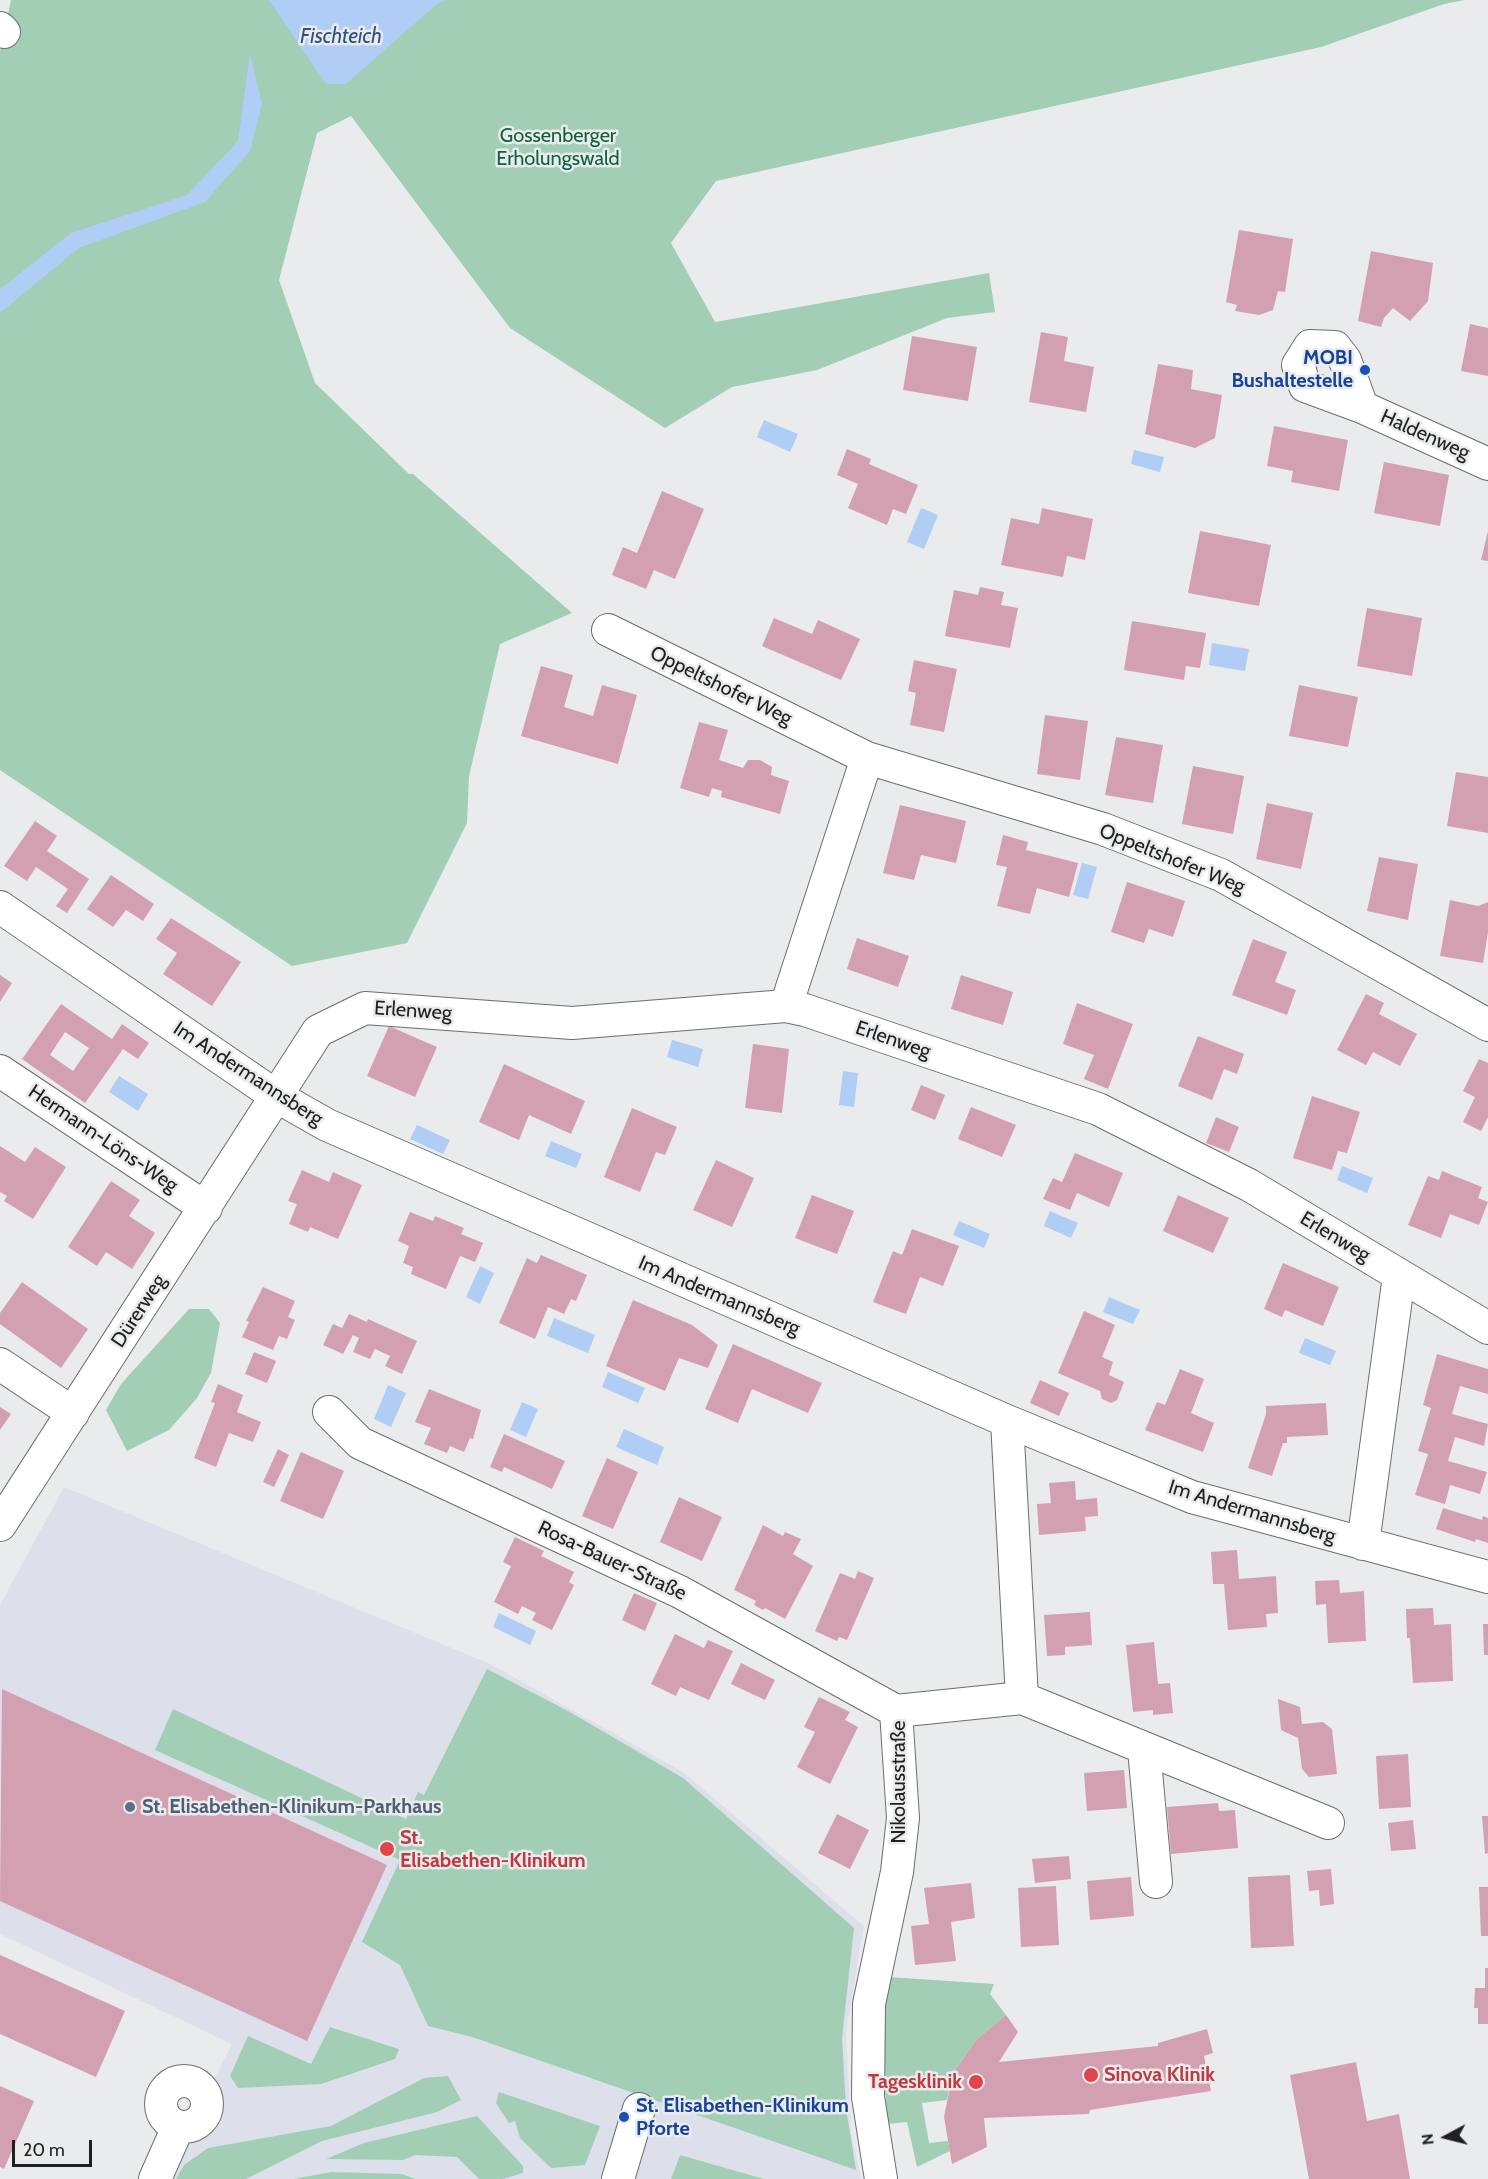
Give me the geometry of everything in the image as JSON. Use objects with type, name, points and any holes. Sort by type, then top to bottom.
[{"type":"street","name":"Haldenweg","points":[[1362,407],[1488,464]]},
{"type":"street","name":"Oppeltshofer Weg","points":[[608,630],[867,758],[1103,829],[1221,875],[1488,1025]]},
{"type":"street","points":[[786,1006],[867,758]]},
{"type":"street","name":"Im Andermannsberg","points":[[0,908],[276,1096],[327,1125],[1007,1420],[1192,1497],[1488,1577]]},
{"type":"street","name":"Erlenweg","points":[[276,1096],[318,1031],[364,1008],[572,1023],[786,1006],[1098,1109],[1249,1185],[1488,1328]]},
{"type":"street","name":"Hermann-Löns-Weg","points":[[0,1071],[206,1208]]},
{"type":"street","name":"Dürerweg","points":[[0,1525],[276,1096]]},
{"type":"street","points":[[1363,1545],[1399,1276]]},
{"type":"street","points":[[0,1364],[73,1413]]},
{"type":"street","name":"Rosa-Bauer-Straße","points":[[329,1412],[360,1443],[680,1592],[896,1711]]},
{"type":"street","points":[[1007,1420],[1022,1698],[1328,1823]]},
{"type":"street","name":"Nikolausstraße","points":[[881,2179],[868,2097],[869,2004],[897,1872],[903,1818],[896,1711],[1022,1698]]},
{"type":"street","points":[[1144,1749],[1156,1882]]},
{"type":"street","points":[[618,2179],[639,2109]]},
{"type":"street","points":[[155,2179],[178,2127]]},
{"type":"shaded area","name":"St. Elisabethen-Klinikum","points":[[64,1487],[490,1664],[683,1772],[864,1926],[846,2032],[851,2132],[861,2179],[163,2179],[232,2044],[0,1934],[0,1605]]},
{"type":"green space","name":"Gossenberger Erholungswald","points":[[11,0],[1465,0],[1444,4],[1321,47],[716,181],[671,243],[715,322],[989,273],[995,312],[947,318],[817,370],[732,387],[665,428],[510,328],[351,116],[317,133],[279,280],[315,383],[409,474],[413,474],[572,613],[500,644],[469,776],[467,823],[407,943],[292,966],[0,770],[0,52]]},
{"type":"green space","points":[[189,1309],[209,1309],[220,1323],[211,1373],[197,1398],[169,1430],[127,1451],[106,1410],[121,1384]]},
{"type":"green space","points":[[487,1669],[568,1711],[683,1778],[854,1928],[842,2038],[846,2108],[856,2170],[472,2037],[428,2026],[400,1965],[362,1942],[400,1860],[155,1750],[173,1709],[406,1819],[418,1792],[424,1795]]},
{"type":"green space","points":[[888,1977],[994,1984],[990,1994],[1006,2015],[977,2039],[953,2073],[947,2100],[922,2103],[929,2143],[948,2141],[950,2151],[917,2167],[907,2122],[887,2124],[883,2046]]},
{"type":"green space","points":[[330,2027],[399,2049],[395,2059],[321,2084],[238,2088],[230,2076],[248,2036],[311,2064]]},
{"type":"green space","points":[[448,2076],[461,2100],[437,2112],[322,2141],[246,2179],[176,2179],[184,2165],[208,2148],[331,2126],[424,2078]]},
{"type":"green space","points":[[499,2092],[600,2126],[585,2165],[551,2168],[520,2138],[515,2121],[509,2123],[496,2103]]},
{"type":"green space","points":[[477,2116],[523,2166],[523,2173],[503,2179],[479,2179],[457,2157],[415,2155],[403,2160],[326,2159],[364,2143]]},
{"type":"green space","points":[[680,2155],[764,2179],[671,2179]]},
{"type":"green space","points":[[331,2172],[402,2174],[415,2179],[294,2179]]},
{"type":"water","name":"Fischteich","points":[[269,0],[447,0],[437,4],[346,84],[326,84]]},
{"type":"water","points":[[250,53],[262,104],[250,151],[205,202],[79,248],[0,313],[0,289],[71,233],[187,195],[238,141]]},
{"type":"water","points":[[764,420],[798,434],[790,452],[757,437]]},
{"type":"water","points":[[1134,450],[1164,457],[1160,472],[1131,464]]},
{"type":"water","points":[[921,508],[938,515],[924,549],[907,542]]},
{"type":"water","points":[[1212,643],[1249,649],[1245,671],[1209,665]]},
{"type":"water","points":[[1082,863],[1097,867],[1088,899],[1073,895]]},
{"type":"water","points":[[672,1040],[703,1049],[698,1067],[667,1057]]},
{"type":"water","points":[[843,1071],[858,1073],[854,1107],[839,1105]]},
{"type":"water","points":[[119,1076],[148,1094],[138,1111],[109,1092]]},
{"type":"water","points":[[417,1125],[450,1140],[443,1154],[410,1139]]},
{"type":"water","points":[[551,1141],[582,1154],[576,1168],[545,1156]]},
{"type":"water","points":[[1342,1166],[1373,1178],[1367,1193],[1337,1180]]},
{"type":"water","points":[[1050,1211],[1078,1223],[1071,1238],[1044,1226]]},
{"type":"water","points":[[959,1221],[990,1234],[984,1248],[953,1235]]},
{"type":"water","points":[[480,1266],[494,1273],[480,1304],[466,1297]]},
{"type":"water","points":[[1109,1297],[1140,1310],[1133,1324],[1103,1312]]},
{"type":"water","points":[[554,1318],[595,1335],[588,1353],[547,1336]]},
{"type":"water","points":[[1305,1338],[1336,1351],[1330,1365],[1299,1353]]},
{"type":"water","points":[[608,1372],[645,1388],[638,1403],[602,1387]]},
{"type":"water","points":[[388,1385],[406,1393],[391,1427],[374,1419]]},
{"type":"water","points":[[522,1402],[538,1409],[526,1437],[510,1430]]},
{"type":"water","points":[[624,1429],[664,1447],[657,1465],[616,1447]]},
{"type":"water","points":[[499,1613],[536,1631],[530,1645],[493,1627]]},
{"type":"building","points":[[1239,230],[1293,239],[1285,292],[1278,291],[1273,310],[1259,315],[1235,311],[1237,305],[1226,302]]},
{"type":"building","points":[[1371,251],[1433,263],[1428,301],[1410,321],[1393,308],[1384,318],[1381,327],[1358,321]]},
{"type":"building","points":[[1470,324],[1488,328],[1488,376],[1461,371]]},
{"type":"building","points":[[1041,332],[1068,337],[1064,361],[1094,367],[1086,412],[1029,402]]},
{"type":"building","points":[[912,336],[977,347],[968,401],[903,390]]},
{"type":"building","points":[[1158,364],[1193,370],[1191,389],[1222,395],[1215,438],[1195,448],[1145,434]]},
{"type":"building","points":[[1274,426],[1348,440],[1339,491],[1291,482],[1293,471],[1267,466]]},
{"type":"building","points":[[847,449],[871,459],[869,464],[918,485],[906,514],[893,509],[887,525],[848,508],[858,484],[837,475]]},
{"type":"building","points":[[1384,462],[1449,475],[1440,526],[1374,513]]},
{"type":"building","points":[[662,491],[704,509],[675,579],[654,570],[646,589],[612,575],[623,547],[637,553]]},
{"type":"building","points":[[1042,508],[1093,519],[1085,560],[1067,556],[1063,577],[1001,565],[1011,518],[1039,524]]},
{"type":"building","points":[[1200,531],[1271,545],[1259,606],[1188,593]]},
{"type":"building","points":[[1488,531],[1488,561],[1481,560]]},
{"type":"building","points":[[980,587],[1004,592],[1001,605],[1018,608],[1010,648],[945,636],[954,590],[978,595]]},
{"type":"building","points":[[1367,608],[1422,618],[1412,676],[1357,666]]},
{"type":"building","points":[[774,618],[812,634],[818,620],[860,639],[841,680],[762,646]]},
{"type":"building","points":[[1132,621],[1206,633],[1200,668],[1186,666],[1184,680],[1124,670]]},
{"type":"building","points":[[914,660],[957,669],[944,732],[910,725],[916,693],[908,691]]},
{"type":"building","points":[[541,666],[573,675],[564,707],[593,716],[602,685],[637,695],[618,764],[521,736]]},
{"type":"building","points":[[1299,685],[1358,697],[1348,747],[1289,736]]},
{"type":"building","points":[[1045,715],[1088,721],[1080,780],[1037,774]]},
{"type":"building","points":[[699,722],[728,730],[719,760],[743,768],[748,760],[760,760],[772,767],[771,775],[789,781],[780,814],[721,797],[722,791],[712,788],[709,797],[680,788]]},
{"type":"building","points":[[1116,737],[1163,745],[1153,803],[1105,795]]},
{"type":"building","points":[[1193,766],[1244,776],[1233,834],[1182,824]]},
{"type":"building","points":[[1456,772],[1488,777],[1488,833],[1447,826]]},
{"type":"building","points":[[1267,803],[1313,813],[1301,869],[1256,859]]},
{"type":"building","points":[[900,805],[966,821],[956,863],[921,855],[914,880],[883,873]]},
{"type":"building","points":[[35,821],[57,836],[47,851],[89,879],[67,913],[56,906],[68,889],[36,867],[27,881],[4,866]]},
{"type":"building","points":[[1003,835],[1028,842],[1026,850],[1078,863],[1069,897],[1037,888],[1030,914],[997,906],[1007,867],[996,865]]},
{"type":"building","points":[[1379,857],[1418,864],[1408,920],[1367,911]]},
{"type":"building","points":[[111,875],[154,904],[143,921],[126,910],[113,927],[87,909]]},
{"type":"building","points":[[1127,882],[1185,901],[1173,937],[1149,929],[1144,943],[1111,932]]},
{"type":"building","points":[[1450,900],[1478,906],[1488,902],[1488,932],[1483,963],[1440,956]]},
{"type":"building","points":[[171,918],[241,962],[212,1006],[163,974],[177,953],[156,939]]},
{"type":"building","points":[[857,938],[909,956],[898,987],[847,969]]},
{"type":"building","points":[[1253,939],[1287,952],[1275,982],[1296,990],[1287,1015],[1232,995]]},
{"type":"building","points":[[0,975],[12,983],[0,1002]]},
{"type":"building","points":[[961,975],[1013,992],[1003,1025],[951,1009]]},
{"type":"building","points":[[1366,994],[1384,1003],[1379,1014],[1417,1034],[1400,1066],[1373,1052],[1366,1065],[1337,1050]]},
{"type":"building","points":[[1077,1003],[1133,1024],[1108,1089],[1084,1079],[1094,1055],[1063,1044]]},
{"type":"building","points":[[61,1004],[112,1039],[122,1024],[149,1043],[138,1059],[123,1049],[85,1103],[22,1059]],"holes":[[[65,1032],[89,1048],[73,1071],[50,1055]]]},
{"type":"building","points":[[389,1026],[437,1047],[415,1097],[367,1076]]},
{"type":"building","points":[[1198,1036],[1244,1054],[1237,1074],[1224,1069],[1212,1100],[1178,1086]]},
{"type":"building","points":[[753,1044],[789,1049],[782,1113],[745,1108]]},
{"type":"building","points":[[1479,1059],[1488,1063],[1488,1117],[1481,1131],[1463,1122],[1475,1097],[1463,1091]]},
{"type":"building","points":[[504,1064],[585,1101],[571,1134],[529,1115],[519,1140],[479,1122]]},
{"type":"building","points":[[921,1085],[945,1095],[935,1120],[911,1110]]},
{"type":"building","points":[[1312,1096],[1360,1112],[1347,1153],[1338,1151],[1332,1170],[1293,1158]]},
{"type":"building","points":[[971,1107],[1016,1125],[1002,1157],[958,1139]]},
{"type":"building","points":[[632,1108],[677,1127],[665,1155],[656,1152],[640,1192],[604,1177]]},
{"type":"building","points":[[1216,1117],[1239,1127],[1229,1152],[1206,1143]]},
{"type":"building","points":[[0,1146],[25,1162],[35,1147],[66,1167],[33,1219],[4,1201],[7,1196],[0,1192]]},
{"type":"building","points":[[1075,1153],[1123,1173],[1109,1207],[1077,1193],[1070,1210],[1043,1199],[1053,1178],[1062,1182]]},
{"type":"building","points":[[716,1160],[754,1178],[732,1227],[693,1210]]},
{"type":"building","points":[[302,1170],[329,1182],[333,1172],[362,1185],[338,1239],[310,1227],[308,1232],[289,1224],[297,1204],[288,1201]]},
{"type":"building","points":[[1442,1171],[1482,1187],[1478,1198],[1488,1202],[1479,1225],[1450,1214],[1441,1238],[1408,1225],[1428,1176],[1439,1180]]},
{"type":"building","points":[[111,1181],[140,1200],[129,1216],[155,1233],[132,1269],[106,1252],[97,1266],[68,1247]]},
{"type":"building","points":[[812,1195],[854,1211],[837,1254],[795,1238]]},
{"type":"building","points":[[1178,1195],[1229,1218],[1213,1253],[1163,1231]]},
{"type":"building","points":[[410,1212],[433,1221],[435,1216],[464,1228],[461,1234],[483,1243],[475,1262],[460,1256],[446,1289],[411,1274],[413,1267],[403,1263],[409,1246],[398,1241]]},
{"type":"building","points":[[912,1229],[959,1246],[943,1286],[920,1277],[906,1314],[873,1302],[893,1251],[902,1255]]},
{"type":"building","points":[[541,1255],[587,1275],[576,1301],[571,1299],[564,1314],[548,1307],[535,1339],[499,1323],[527,1258],[537,1263]]},
{"type":"building","points":[[1283,1263],[1339,1287],[1323,1326],[1285,1310],[1282,1317],[1264,1309]]},
{"type":"building","points":[[22,1282],[88,1329],[61,1368],[0,1324],[0,1313]]},
{"type":"building","points":[[263,1287],[295,1301],[288,1317],[295,1320],[287,1339],[279,1336],[273,1350],[242,1337],[249,1322],[246,1321]]},
{"type":"building","points":[[633,1300],[692,1325],[718,1345],[708,1368],[679,1358],[665,1391],[606,1366]]},
{"type":"building","points":[[1084,1311],[1115,1325],[1102,1357],[1113,1362],[1109,1375],[1124,1382],[1117,1400],[1111,1403],[1102,1399],[1100,1391],[1058,1373]]},
{"type":"building","points":[[349,1314],[367,1322],[368,1319],[417,1341],[402,1374],[385,1366],[390,1356],[375,1349],[370,1359],[353,1352],[359,1338],[353,1335],[343,1354],[323,1345],[333,1324],[342,1328]]},
{"type":"building","points":[[733,1344],[822,1383],[808,1413],[752,1389],[738,1423],[705,1409]]},
{"type":"building","points":[[254,1352],[276,1361],[267,1383],[245,1374]]},
{"type":"building","points":[[1437,1354],[1488,1369],[1488,1394],[1460,1386],[1452,1414],[1488,1424],[1484,1446],[1455,1437],[1448,1461],[1487,1472],[1480,1494],[1450,1485],[1445,1504],[1415,1495],[1428,1454],[1418,1451],[1431,1408],[1423,1405]]},
{"type":"building","points":[[1180,1369],[1204,1379],[1191,1413],[1214,1423],[1203,1452],[1145,1430],[1157,1402],[1165,1405]]},
{"type":"building","points":[[1040,1380],[1069,1393],[1059,1416],[1030,1403]]},
{"type":"building","points":[[218,1384],[243,1395],[237,1412],[261,1422],[253,1442],[229,1433],[216,1467],[194,1458],[215,1403],[211,1402]]},
{"type":"building","points":[[429,1389],[481,1410],[473,1439],[470,1438],[464,1452],[450,1446],[447,1453],[424,1444],[431,1428],[415,1422]]},
{"type":"building","points":[[1326,1403],[1328,1435],[1287,1437],[1287,1443],[1283,1443],[1272,1476],[1248,1468],[1266,1414],[1266,1406]]},
{"type":"building","points":[[0,1407],[11,1414],[0,1430]]},
{"type":"building","points":[[504,1434],[565,1461],[552,1489],[504,1467],[502,1472],[490,1467]]},
{"type":"building","points":[[278,1449],[289,1455],[274,1487],[263,1482]]},
{"type":"building","points":[[301,1452],[344,1471],[323,1519],[280,1501]]},
{"type":"building","points":[[607,1458],[638,1472],[613,1529],[582,1516]]},
{"type":"building","points":[[1075,1481],[1076,1500],[1097,1498],[1098,1516],[1085,1517],[1086,1531],[1039,1535],[1037,1504],[1051,1503],[1049,1483]]},
{"type":"building","points":[[679,1497],[722,1517],[702,1561],[660,1542]]},
{"type":"building","points":[[1443,1508],[1482,1520],[1483,1516],[1488,1518],[1488,1543],[1476,1539],[1475,1542],[1436,1529]]},
{"type":"building","points":[[763,1525],[783,1536],[785,1532],[801,1539],[793,1554],[813,1566],[785,1619],[754,1605],[756,1601],[734,1590]]},
{"type":"building","points":[[515,1537],[544,1551],[541,1556],[574,1572],[569,1582],[574,1585],[552,1630],[532,1620],[536,1613],[522,1606],[518,1614],[494,1602],[511,1566],[503,1562]]},
{"type":"building","points":[[1237,1550],[1239,1579],[1276,1576],[1278,1613],[1266,1614],[1267,1627],[1228,1630],[1224,1584],[1213,1584],[1211,1552]]},
{"type":"building","points":[[858,1571],[874,1578],[847,1640],[839,1637],[837,1641],[815,1631],[840,1573],[855,1579]]},
{"type":"building","points":[[1339,1580],[1340,1593],[1364,1591],[1366,1641],[1328,1643],[1326,1604],[1316,1605],[1315,1581]]},
{"type":"building","points":[[634,1593],[657,1603],[645,1631],[622,1620]]},
{"type":"building","points":[[1433,1608],[1434,1625],[1451,1624],[1453,1681],[1413,1683],[1406,1609]]},
{"type":"building","points":[[1090,1612],[1092,1645],[1065,1647],[1065,1655],[1047,1656],[1044,1615]]},
{"type":"building","points":[[1483,1624],[1488,1624],[1488,1655],[1484,1655]]},
{"type":"building","points":[[675,1634],[704,1648],[708,1640],[733,1651],[709,1700],[680,1687],[676,1696],[651,1684]]},
{"type":"building","points":[[1154,1642],[1158,1684],[1170,1683],[1173,1713],[1153,1715],[1153,1710],[1133,1712],[1126,1645]]},
{"type":"building","points":[[741,1663],[775,1680],[765,1700],[731,1684]]},
{"type":"building","name":"St. Elisabethen-Klinikum-Parkhaus","points":[[2,1689],[387,1865],[307,2041],[0,1901]]},
{"type":"building","points":[[819,1697],[850,1712],[845,1720],[858,1727],[830,1784],[797,1767],[815,1732],[804,1727]]},
{"type":"building","points":[[1278,1699],[1300,1707],[1302,1724],[1323,1722],[1332,1729],[1337,1774],[1309,1777],[1302,1769],[1298,1738],[1281,1730]]},
{"type":"building","points":[[1408,1754],[1411,1807],[1379,1809],[1376,1756]]},
{"type":"building","points":[[1124,1770],[1127,1808],[1087,1811],[1084,1773]]},
{"type":"building","points":[[1218,1803],[1219,1811],[1235,1810],[1238,1848],[1171,1854],[1167,1807]]},
{"type":"building","points":[[837,1814],[869,1830],[850,1869],[818,1853]]},
{"type":"building","points":[[1482,1816],[1488,1816],[1488,1853],[1485,1854]]},
{"type":"building","points":[[1413,1820],[1416,1849],[1391,1851],[1388,1823]]},
{"type":"building","points":[[1069,1856],[1071,1879],[1035,1883],[1032,1859]]},
{"type":"building","points":[[1331,1869],[1334,1904],[1320,1906],[1319,1890],[1309,1891],[1307,1871]]},
{"type":"building","points":[[1290,1875],[1294,1946],[1251,1948],[1248,1877]]},
{"type":"building","points":[[1131,1877],[1134,1916],[1090,1920],[1087,1881]]},
{"type":"building","points":[[971,1883],[975,1918],[951,1922],[956,1961],[915,1965],[911,1926],[929,1924],[924,1888]]},
{"type":"building","points":[[1056,1886],[1059,1945],[1021,1947],[1018,1888]]},
{"type":"building","points":[[1479,1887],[1488,1887],[1488,1936],[1481,1936]]},
{"type":"building","points":[[0,1955],[125,2011],[96,2077],[0,2034]]},
{"type":"building","points":[[1485,1968],[1488,1968],[1488,2024],[1478,2024],[1478,2008],[1474,2008],[1475,1988],[1485,1988]]},
{"type":"building","points":[[1006,2015],[1018,2032],[999,2062],[1158,2046],[1158,2043],[1207,2029],[1213,2053],[1204,2056],[1211,2091],[1090,2110],[1089,2114],[984,2118],[987,2147],[952,2164],[944,2117],[953,2073],[977,2039]]},
{"type":"building","points":[[1356,2062],[1367,2121],[1399,2114],[1410,2179],[1309,2179],[1290,2075]]},
{"type":"building","points":[[0,2086],[34,2101],[4,2169],[0,2167]]},
{"type":"place","name":"MOBI Bushaltestelle","points":[[1365,370]]},
{"type":"place","name":"St. Elisabethen-Klinikum-Parkhaus","points":[[130,1807]]},
{"type":"place","name":"St. Elisabethen-Klinikum","points":[[387,1849]]},
{"type":"place","name":"Sinova Klinik","points":[[1091,2075]]},
{"type":"place","name":"Tagesklinik","points":[[976,2082]]},
{"type":"place","name":"St. Elisabethen-Klinikum Pforte","points":[[624,2117]]}]
